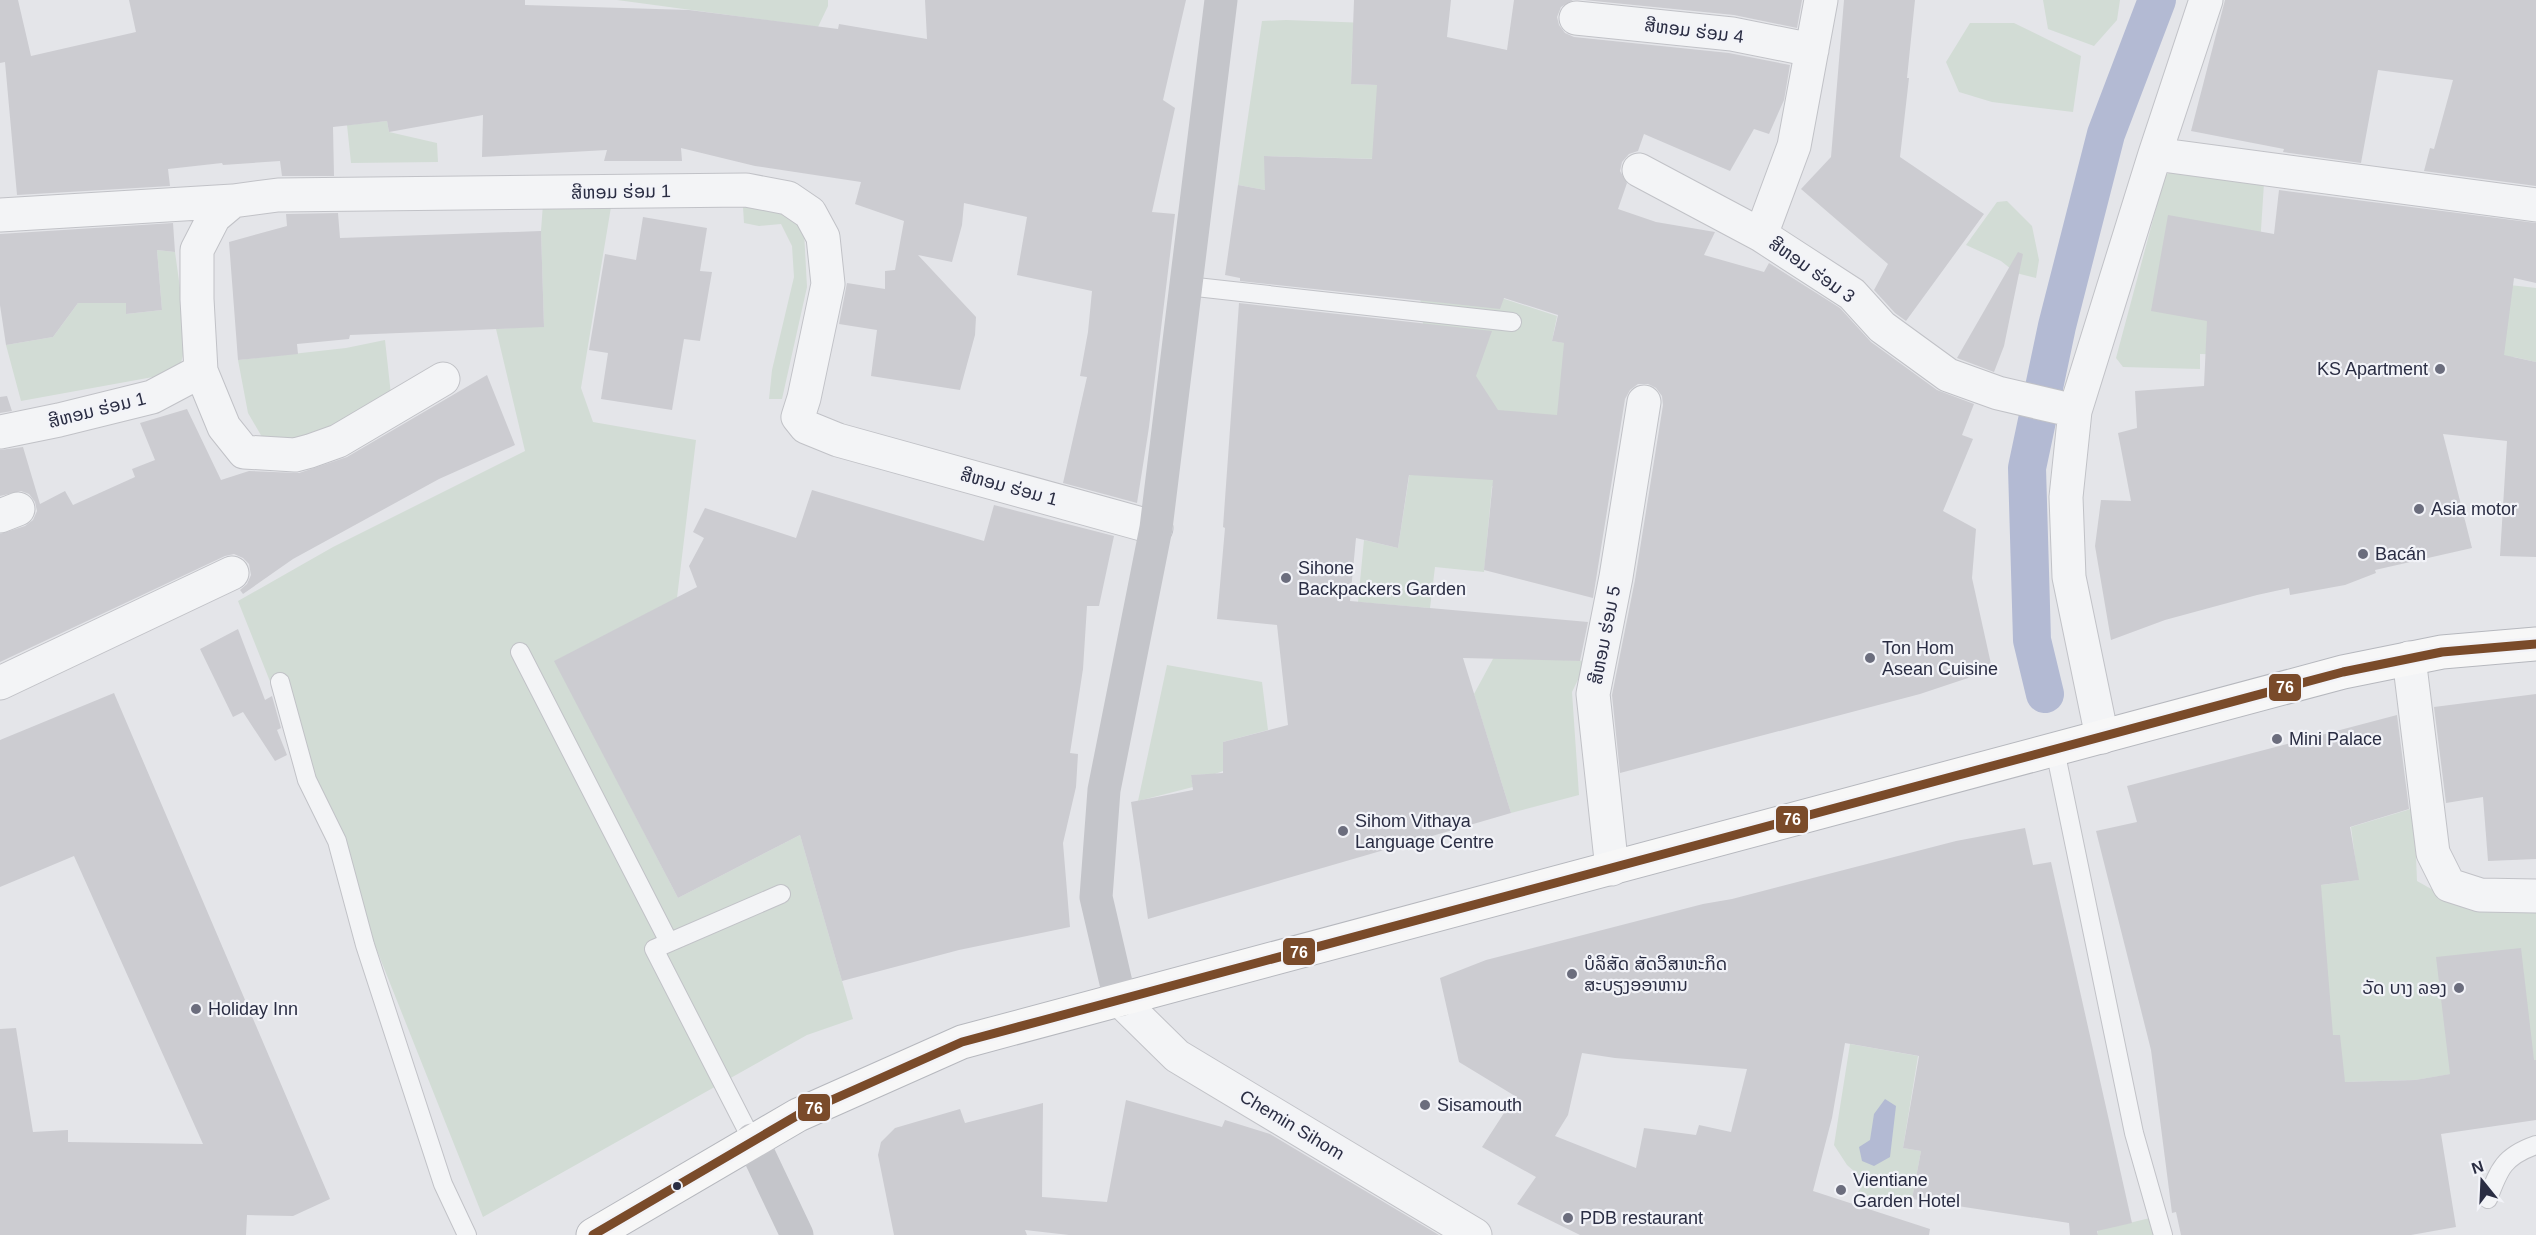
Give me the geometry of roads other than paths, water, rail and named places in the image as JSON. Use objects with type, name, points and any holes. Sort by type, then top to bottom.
[{"type":"highway","points":[[593,1235],[798,1115],[962,1042],[2343,672],[2442,652],[2536,644]]},
{"type":"street","points":[[1120,1000],[1096,897],[1104,790],[1156,528],[1221,0]]},
{"type":"street","name":"ສີຫອມ ຮ່ອມ 3","points":[[1821,0],[1794,146],[1761,235],[1852,294],[1882,327],[1948,375],[1998,393],[2066,409]]},
{"type":"street","points":[[2102,737],[2069,577],[2066,409],[2206,0]]},
{"type":"street","name":"ສີຫອມ ຮ່ອມ 4","points":[[1576,18],[1732,34],[1812,50]]},
{"type":"street","points":[[2155,154],[2536,205]]},
{"type":"street","points":[[1639,170],[1761,235]]},
{"type":"street","name":"ສີຫອມ ຮ່ອມ 1","points":[[232,201],[278,195],[746,190],[788,198],[810,213],[823,237],[828,284],[798,417],[806,427],[838,440],[1156,528]]},
{"type":"street","points":[[0,215],[232,201]]},
{"type":"street","points":[[232,201],[214,217],[197,250],[196,299],[201,371],[224,427],[244,452],[295,455],[338,441],[443,379]]},
{"type":"street","name":"ສີຫອມ ຮ່ອມ 1","points":[[0,432],[152,397],[201,371]]},
{"type":"street","name":"ສີຫອມ ຮ່ອມ 5","points":[[1612,869],[1593,694],[1616,577],[1644,402]]},
{"type":"street","points":[[0,683],[232,573]]},
{"type":"street","points":[[2409,658],[2433,853],[2450,885],[2480,895],[2536,896]]},
{"type":"street","name":"Chemin Sihom","points":[[1120,1000],[1177,1056],[1475,1235]]},
{"type":"street","points":[[752,1140],[797,1235]]},
{"type":"lane","points":[[1187,286],[1512,322]]},
{"type":"lane","points":[[520,652],[669,942]]},
{"type":"lane","points":[[280,682],[308,780],[338,841],[366,945],[443,1184],[467,1235]]},
{"type":"lane","points":[[2055,750],[2134,1132],[2163,1235]]},
{"type":"lane","points":[[752,1140],[654,948],[780,894]]},
{"type":"lane","points":[[2488,1199],[2499,1170],[2517,1152],[2536,1145]]},
{"type":"water","points":[[1885,1099],[1896,1106],[1890,1157],[1874,1166],[1862,1161],[1859,1147],[1870,1140],[1874,1114]]},
{"type":"waterway","points":[[2045,694],[2032,640],[2027,468],[2057,326],[2106,134],[2157,0]]},
{"type":"place","name":"KS Apartment","points":[[2440,369]]},
{"type":"place","name":"Asia motor","points":[[2419,509]]},
{"type":"place","name":"Bacán","points":[[2363,554]]},
{"type":"place","name":"Sihone Backpackers Garden","points":[[1286,578]]},
{"type":"place","name":"Ton Hom Asean Cuisine","points":[[1870,658]]},
{"type":"place","name":"Mini Palace","points":[[2277,739]]},
{"type":"place","name":"Sihom Vithaya Language Centre","points":[[1343,831]]},
{"type":"place","name":"ບໍລິສັດ ສັດວິສາຫະກິດ ສະບຽງອອາຫານ","points":[[1572,974]]},
{"type":"place","name":"ວັດ ບາງ ລອງ","points":[[2459,988]]},
{"type":"place","name":"Holiday Inn","points":[[196,1009]]},
{"type":"place","name":"Sisamouth","points":[[1425,1105]]},
{"type":"place","name":"Vientiane Garden Hotel","points":[[1841,1190]]},
{"type":"place","name":"PDB restaurant","points":[[1568,1218]]}]
